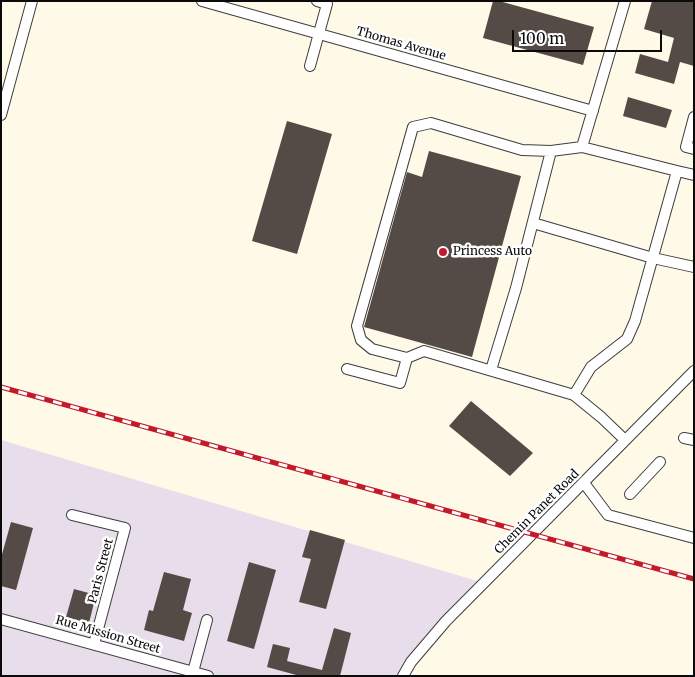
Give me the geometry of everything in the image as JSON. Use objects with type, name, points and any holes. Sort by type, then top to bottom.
[{"type":"street","points":[[1,115],[32,1]]},
{"type":"street","name":"Thomas Avenue","points":[[202,1],[593,110]]},
{"type":"street","points":[[582,147],[625,1]]},
{"type":"street","points":[[310,66],[324,2]]},
{"type":"street","points":[[694,117],[686,147],[694,149]]},
{"type":"street","points":[[625,440],[601,416],[574,395],[424,351],[407,358],[372,349],[361,340],[357,326],[412,127],[431,123],[522,150],[551,151],[582,147],[694,175]]},
{"type":"street","points":[[491,370],[533,223],[551,151]]},
{"type":"street","points":[[574,395],[591,367],[627,338],[635,321],[677,171]]},
{"type":"street","points":[[533,223],[652,258],[694,267]]},
{"type":"street","points":[[347,369],[400,383],[407,358]]},
{"type":"street","name":"Chemin Panet Road","points":[[403,676],[428,640],[694,371]]},
{"type":"street","points":[[630,494],[660,462]]},
{"type":"street","points":[[584,483],[608,515],[694,538]]},
{"type":"street","name":"Paris Street","points":[[72,515],[125,528],[94,644]]},
{"type":"street","name":"Rue Mission Street","points":[[1,619],[208,676]]},
{"type":"street","points":[[193,672],[207,620]]},
{"type":"shaded area","points":[[1,440],[484,583],[403,676],[208,676],[186,671],[186,676],[1,676]]},
{"type":"building","points":[[493,1],[594,27],[583,65],[483,38]]},
{"type":"building","points":[[652,1],[694,1],[694,66],[680,62],[674,84],[635,73],[640,54],[668,62],[674,38],[644,29]]},
{"type":"building","points":[[628,97],[672,110],[666,128],[623,116]]},
{"type":"building","points":[[287,121],[332,134],[297,254],[252,241]]},
{"type":"building","name":"Princess Auto","points":[[429,151],[521,176],[472,357],[364,327],[407,172],[422,177]]},
{"type":"building","points":[[471,401],[533,453],[510,476],[449,426]]},
{"type":"building","points":[[11,522],[33,528],[16,590],[1,586],[1,558]]},
{"type":"building","points":[[310,530],[345,540],[326,609],[299,602],[311,559],[302,557]]},
{"type":"building","points":[[249,562],[276,570],[254,649],[227,641]]},
{"type":"building","points":[[164,572],[191,579],[183,610],[192,613],[184,641],[144,630],[149,610],[153,611]]},
{"type":"building","points":[[74,589],[96,595],[89,623],[66,617]]},
{"type":"building","points":[[334,628],[351,633],[340,676],[300,676],[267,667],[273,644],[290,648],[287,661],[322,670]]},
{"type":"railway","points":[[1,387],[694,579]]},
{"type":"place","name":"Princess Auto","points":[[443,252]]}]
